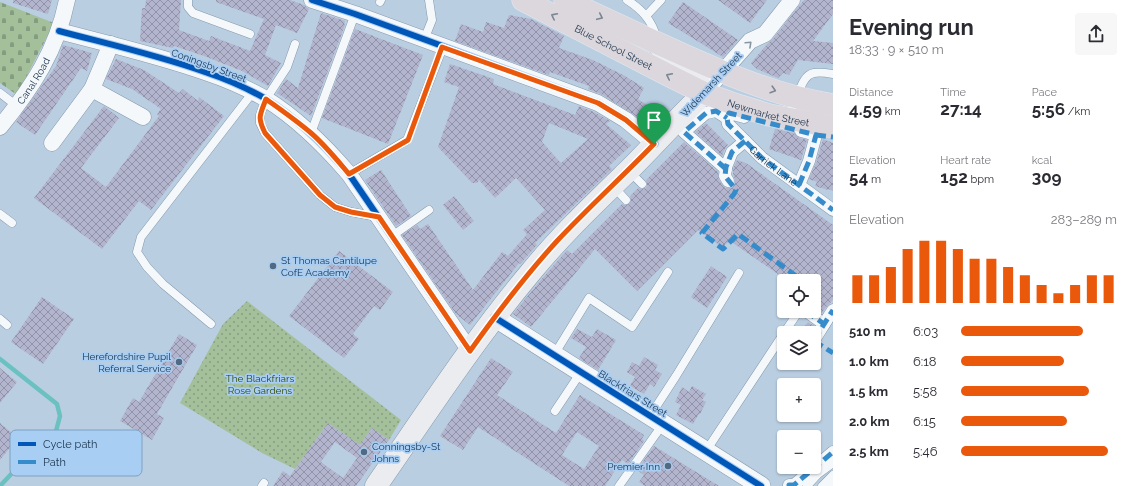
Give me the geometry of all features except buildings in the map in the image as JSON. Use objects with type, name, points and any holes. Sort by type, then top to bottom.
[{"type":"highway","name":"Blue School Street","points":[[523,0],[668,76],[704,93]]},
{"type":"highway","name":"Blue School Street","points":[[565,0],[723,73]]},
{"type":"highway","points":[[723,73],[797,98],[833,105]]},
{"type":"highway","name":"Newmarket Street","points":[[704,93],[748,109],[825,131]]},
{"type":"main road","points":[[658,44],[665,54],[695,77],[704,93]]},
{"type":"main road","name":"Widemarsh Street","points":[[376,486],[494,317],[529,274],[557,242],[620,193],[635,177],[654,144],[704,93]]},
{"type":"street","name":"Canal Road","points":[[0,127],[17,106],[38,75],[59,31],[67,0]]},
{"type":"street","points":[[312,0],[598,103],[626,120],[654,144]]},
{"type":"street","name":"Widemarsh Street","points":[[704,93],[750,41],[765,34],[792,0]]},
{"type":"street","name":"Coningsby Street","points":[[59,31],[180,63],[227,80],[259,96],[311,133],[349,174],[470,351]]},
{"type":"street","points":[[52,143],[92,89],[111,44]]},
{"type":"street","points":[[92,89],[143,117]]},
{"type":"street","points":[[745,141],[732,152],[727,175],[684,132],[706,113],[716,111],[728,116],[825,131],[833,137]]},
{"type":"street","name":"Garrick Lane","points":[[728,116],[728,124],[762,158],[833,210]]},
{"type":"street","points":[[799,185],[825,131]]},
{"type":"street","points":[[821,329],[833,310]]},
{"type":"street","name":"Blackfriars Street","points":[[494,317],[761,486]]},
{"type":"street","points":[[816,318],[824,324]]},
{"type":"street","points":[[789,486],[794,485],[833,452]]},
{"type":"lane","points":[[188,0],[188,7],[193,13],[250,34]]},
{"type":"lane","points":[[424,40],[432,20],[429,0]]},
{"type":"lane","points":[[627,0],[646,16],[654,29],[658,44]]},
{"type":"lane","points":[[646,16],[660,0]]},
{"type":"lane","points":[[311,133],[354,14]]},
{"type":"lane","points":[[211,324],[147,267],[137,252],[141,237],[259,96],[288,67],[296,44]]},
{"type":"lane","points":[[349,174],[408,140],[442,47]]},
{"type":"lane","points":[[782,118],[789,113],[808,75],[816,72],[833,74]]},
{"type":"lane","points":[[0,93],[17,106]]},
{"type":"lane","points":[[259,96],[260,123],[265,133],[320,195],[335,207],[351,212],[379,217]]},
{"type":"lane","points":[[392,236],[429,210]]},
{"type":"lane","points":[[0,214],[12,223]]},
{"type":"lane","points":[[554,355],[589,298],[632,327],[668,272]]},
{"type":"lane","points":[[619,486],[657,420],[676,376],[739,273]]},
{"type":"lane","points":[[0,319],[7,325]]},
{"type":"lane","points":[[706,452],[777,347]]},
{"type":"lane","points":[[555,411],[581,372]]},
{"type":"lane","points":[[807,486],[818,474],[833,464]]},
{"type":"lane","points":[[822,486],[833,475]]},
{"type":"green space","points":[[0,2],[54,23],[17,95],[0,83]]},
{"type":"green space","name":"The Blackfriars Rose Gardens","points":[[247,301],[401,420],[389,440],[372,428],[360,445],[328,423],[295,469],[262,453],[180,403],[223,324]]},
{"type":"waterway","points":[[0,359],[57,404],[60,416],[56,430]]},
{"type":"waterway","points":[[0,486],[10,475]]},
{"type":"marked path","points":[[726,169],[684,132],[706,113],[716,111],[727,118]]},
{"type":"marked path","points":[[799,185],[809,161],[816,135],[729,113],[727,118],[728,124],[762,158],[833,210]]},
{"type":"marked path","points":[[816,135],[833,137]]},
{"type":"marked path","points":[[745,141],[732,152],[726,167],[725,176],[736,190],[702,233],[723,249],[738,234],[793,274]]},
{"type":"marked path","points":[[821,329],[833,310]]},
{"type":"marked path","points":[[816,318],[824,324]]},
{"type":"marked path","points":[[821,345],[833,353]]},
{"type":"marked path","points":[[789,486],[794,485],[833,452]]},
{"type":"cycle path","points":[[312,0],[355,14],[598,103],[626,120],[655,144]]},
{"type":"cycle path","points":[[59,31],[151,55],[213,75],[259,95],[289,115],[321,143],[349,174],[470,351]]},
{"type":"cycle path","points":[[494,317],[761,486]]},
{"type":"place","name":"St Thomas Cantilupe CofE Academy","points":[[273,266]]},
{"type":"place","name":"Herefordshire Pupil Referral Service","points":[[179,362]]},
{"type":"place","name":"Conningsby-St Johns","points":[[364,452]]},
{"type":"place","name":"Premier Inn","points":[[668,466]]},
{"type":"route","points":[[442,47],[598,103],[626,120],[654,144],[541,259],[494,317],[470,351],[379,217],[351,212],[335,207],[320,195],[265,133],[260,123],[260,115],[266,99],[311,133],[349,174],[408,140],[442,47]]}]
